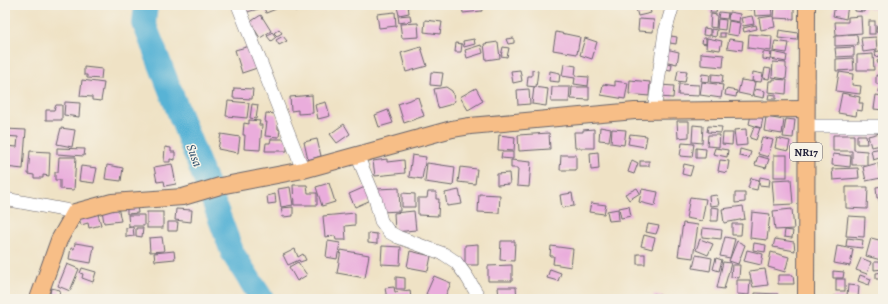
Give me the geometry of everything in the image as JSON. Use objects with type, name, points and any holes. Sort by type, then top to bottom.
[{"type":"main road","name":"NR17","points":[[806,299],[807,5]]},
{"type":"main road","points":[[38,299],[59,240],[75,212],[112,202],[183,197],[220,186],[303,170],[452,128],[574,116],[654,111],[806,108]]},
{"type":"street","points":[[238,5],[303,170]]},
{"type":"street","points":[[654,111],[665,32],[673,5]]},
{"type":"street","points":[[806,126],[883,126]]},
{"type":"street","points":[[357,155],[375,198],[381,221],[389,232],[398,237],[444,254],[456,262],[480,299]]},
{"type":"street","points":[[5,199],[75,212]]},
{"type":"building","points":[[245,5],[261,5],[262,8],[247,12]]},
{"type":"building","points":[[263,5],[274,5],[276,9],[266,13]]},
{"type":"building","points":[[293,5],[316,5],[316,6],[295,11]]},
{"type":"building","points":[[408,5],[409,13],[399,15],[397,7]]},
{"type":"building","points":[[462,5],[481,5],[482,11],[463,13]]},
{"type":"building","points":[[635,5],[649,5],[651,13],[638,16]]},
{"type":"building","points":[[742,5],[752,5],[752,10],[742,8]]},
{"type":"building","points":[[771,5],[772,15],[755,16],[754,7]]},
{"type":"building","points":[[775,5],[794,5],[794,19],[774,18]]},
{"type":"building","points":[[835,5],[848,5],[846,19],[833,16]]},
{"type":"building","points":[[855,5],[865,5],[864,12],[855,11]]},
{"type":"building","points":[[868,5],[877,5],[876,9],[868,8]]},
{"type":"building","points":[[711,7],[717,8],[716,13],[710,13]]},
{"type":"building","points":[[395,12],[396,26],[379,28],[377,14]]},
{"type":"building","points":[[719,12],[728,13],[727,19],[718,18]]},
{"type":"building","points":[[729,12],[740,14],[739,22],[728,20]]},
{"type":"building","points":[[711,14],[717,15],[716,28],[710,27]]},
{"type":"building","points":[[261,15],[271,31],[260,38],[250,22]]},
{"type":"building","points":[[410,15],[411,21],[399,23],[398,16]]},
{"type":"building","points":[[752,16],[754,24],[743,26],[741,18]]},
{"type":"building","points":[[773,16],[775,27],[761,30],[759,18]]},
{"type":"building","points":[[861,16],[862,33],[836,35],[835,22],[848,22],[848,17]]},
{"type":"building","points":[[639,19],[654,20],[653,32],[638,31]]},
{"type":"building","points":[[718,19],[726,20],[725,30],[717,29]]},
{"type":"building","points":[[425,20],[442,22],[440,34],[424,32]]},
{"type":"building","points":[[729,21],[740,23],[738,36],[727,34]]},
{"type":"building","points":[[869,21],[875,21],[875,34],[869,34]]},
{"type":"building","points":[[418,23],[419,37],[402,38],[400,24]]},
{"type":"building","points":[[756,25],[757,29],[744,32],[743,28]]},
{"type":"building","points":[[877,25],[881,26],[881,33],[876,32]]},
{"type":"building","points":[[704,28],[710,29],[710,36],[703,35]]},
{"type":"building","points":[[279,29],[282,33],[277,36],[274,33]]},
{"type":"building","points":[[711,29],[717,30],[716,37],[711,36]]},
{"type":"building","points":[[779,30],[798,33],[797,40],[778,38]]},
{"type":"building","points":[[272,32],[276,37],[271,41],[267,36]]},
{"type":"building","points":[[556,32],[580,37],[577,54],[553,50]]},
{"type":"building","points":[[720,33],[725,33],[725,37],[720,37]]},
{"type":"building","points":[[749,34],[772,36],[771,51],[748,48]]},
{"type":"building","points":[[857,35],[858,45],[835,46],[835,36]]},
{"type":"building","points":[[283,36],[287,41],[279,45],[276,40]]},
{"type":"building","points":[[671,36],[677,37],[676,44],[670,43]]},
{"type":"building","points":[[876,37],[877,50],[863,52],[861,38]]},
{"type":"building","points":[[514,38],[514,43],[508,44],[506,39]]},
{"type":"building","points":[[585,38],[597,42],[592,59],[580,55]]},
{"type":"building","points":[[703,38],[706,38],[706,44],[702,43]]},
{"type":"building","points":[[707,38],[722,41],[720,50],[706,48]]},
{"type":"building","points":[[474,39],[475,44],[464,47],[463,41]]},
{"type":"building","points":[[729,39],[743,41],[742,50],[727,48]]},
{"type":"building","points":[[775,41],[789,43],[787,53],[773,51]]},
{"type":"building","points":[[498,42],[500,58],[486,60],[484,44]]},
{"type":"building","points":[[456,43],[462,44],[461,52],[455,52]]},
{"type":"building","points":[[481,45],[483,53],[467,58],[465,50]]},
{"type":"building","points":[[250,46],[257,68],[242,73],[235,50]]},
{"type":"building","points":[[421,47],[427,66],[406,72],[401,53]]},
{"type":"building","points":[[503,47],[509,48],[507,57],[501,56]]},
{"type":"building","points":[[854,47],[854,56],[836,57],[835,48]]},
{"type":"building","points":[[666,49],[679,52],[677,64],[664,61]]},
{"type":"building","points":[[883,50],[883,55],[876,57],[875,52]]},
{"type":"building","points":[[763,52],[771,53],[770,60],[763,59]]},
{"type":"building","points":[[772,52],[787,55],[786,62],[771,59]]},
{"type":"building","points":[[701,53],[724,55],[723,67],[701,65]]},
{"type":"building","points":[[873,54],[874,70],[857,70],[857,55]]},
{"type":"building","points":[[853,58],[854,70],[836,71],[836,59]]},
{"type":"building","points":[[880,59],[883,64],[879,66],[877,61]]},
{"type":"building","points":[[773,62],[786,63],[786,79],[772,77]]},
{"type":"building","points":[[666,63],[672,64],[671,70],[665,69]]},
{"type":"building","points":[[564,64],[576,66],[575,76],[589,77],[588,86],[574,84],[575,78],[562,76]]},
{"type":"building","points":[[84,67],[102,69],[101,79],[87,78],[87,75],[84,75]]},
{"type":"building","points":[[881,67],[883,68],[883,92],[879,92],[880,84],[876,84],[876,75],[881,76]]},
{"type":"building","points":[[765,68],[771,69],[769,79],[763,78]]},
{"type":"building","points":[[520,70],[522,81],[513,83],[511,71]]},
{"type":"building","points":[[532,70],[538,71],[536,87],[527,86],[528,76],[532,76]]},
{"type":"building","points":[[678,70],[687,71],[685,82],[676,81]]},
{"type":"building","points":[[550,71],[560,73],[559,82],[549,81]]},
{"type":"building","points":[[431,72],[443,73],[441,86],[430,85]]},
{"type":"building","points":[[753,72],[763,74],[761,82],[752,81]]},
{"type":"building","points":[[839,72],[853,74],[852,85],[861,86],[860,94],[836,91]]},
{"type":"building","points":[[702,74],[710,75],[709,82],[701,81]]},
{"type":"building","points":[[712,74],[723,75],[722,83],[711,82]]},
{"type":"building","points":[[773,79],[787,80],[786,94],[768,92],[769,81],[773,81]]},
{"type":"building","points":[[82,80],[104,83],[101,101],[92,100],[92,97],[80,96]]},
{"type":"building","points":[[630,80],[650,82],[649,96],[629,94]]},
{"type":"building","points":[[741,80],[755,82],[752,96],[738,93]]},
{"type":"building","points":[[615,81],[628,83],[625,99],[601,95],[603,84],[615,86]]},
{"type":"building","points":[[702,82],[723,85],[721,98],[700,95]]},
{"type":"building","points":[[679,84],[699,85],[699,96],[678,95]]},
{"type":"building","points":[[660,85],[674,86],[673,98],[659,97]]},
{"type":"building","points":[[446,87],[452,91],[455,101],[449,105],[438,108],[434,89]]},
{"type":"building","points":[[534,87],[548,89],[546,106],[532,104]]},
{"type":"building","points":[[552,87],[570,87],[569,102],[551,102]]},
{"type":"building","points":[[572,87],[589,87],[589,100],[571,99]]},
{"type":"building","points":[[234,88],[253,89],[252,99],[233,98]]},
{"type":"building","points":[[476,88],[483,101],[468,110],[460,97]]},
{"type":"building","points":[[529,89],[530,104],[518,105],[517,90]]},
{"type":"building","points":[[726,89],[737,91],[736,97],[725,95]]},
{"type":"building","points":[[755,89],[765,91],[764,98],[754,96]]},
{"type":"building","points":[[842,93],[860,97],[859,103],[863,103],[862,111],[857,110],[856,116],[838,113]]},
{"type":"building","points":[[769,94],[776,95],[776,99],[768,99]]},
{"type":"building","points":[[312,95],[313,113],[298,114],[298,110],[291,111],[290,97]]},
{"type":"building","points":[[876,95],[883,96],[883,110],[874,109]]},
{"type":"building","points":[[418,97],[424,116],[404,123],[398,104]]},
{"type":"building","points":[[228,101],[249,103],[247,118],[226,116]]},
{"type":"building","points":[[65,102],[80,103],[79,117],[64,115]]},
{"type":"building","points":[[326,102],[330,116],[318,119],[315,105]]},
{"type":"building","points":[[252,104],[258,105],[256,119],[250,118]]},
{"type":"building","points":[[56,105],[62,105],[62,120],[46,120],[46,110],[54,110]]},
{"type":"building","points":[[388,110],[393,123],[379,127],[375,115]]},
{"type":"building","points":[[266,113],[276,114],[278,129],[280,130],[279,137],[265,136],[267,122],[265,122]]},
{"type":"building","points":[[751,115],[763,118],[761,128],[749,124]]},
{"type":"building","points":[[766,117],[784,120],[782,134],[764,131]]},
{"type":"building","points":[[786,119],[795,120],[793,138],[783,137]]},
{"type":"building","points":[[249,120],[260,121],[259,125],[262,125],[260,150],[244,149],[244,123],[249,124]]},
{"type":"building","points":[[677,121],[689,121],[689,137],[678,138]]},
{"type":"building","points":[[344,124],[350,134],[337,143],[330,134]]},
{"type":"building","points":[[693,125],[703,126],[702,143],[692,142]]},
{"type":"building","points":[[708,126],[722,127],[721,133],[707,132]]},
{"type":"building","points":[[600,127],[611,129],[609,141],[599,140]]},
{"type":"building","points":[[754,127],[760,128],[756,140],[750,138]]},
{"type":"building","points":[[61,128],[75,130],[72,147],[57,144]]},
{"type":"building","points":[[5,129],[26,130],[23,169],[5,167],[5,146],[17,147],[18,137],[5,136]]},
{"type":"building","points":[[594,129],[594,148],[575,148],[574,132],[583,132],[583,130]]},
{"type":"building","points":[[612,129],[626,130],[624,145],[611,143]]},
{"type":"building","points":[[746,129],[747,145],[736,146],[734,130]]},
{"type":"building","points":[[549,133],[550,149],[519,151],[518,135]]},
{"type":"building","points":[[723,133],[733,133],[732,145],[722,144]]},
{"type":"building","points":[[880,133],[882,145],[871,147],[868,136]]},
{"type":"building","points":[[221,134],[240,137],[238,153],[218,149]]},
{"type":"building","points":[[630,134],[647,136],[645,147],[628,144]]},
{"type":"building","points":[[499,135],[515,137],[514,151],[498,150]]},
{"type":"building","points":[[708,135],[720,135],[719,147],[707,146]]},
{"type":"building","points":[[833,135],[854,135],[854,150],[867,151],[867,165],[852,165],[852,151],[833,151]]},
{"type":"building","points":[[857,135],[866,135],[867,144],[857,144]]},
{"type":"building","points":[[762,137],[773,140],[768,157],[758,154]]},
{"type":"building","points":[[777,138],[790,141],[788,151],[775,148]]},
{"type":"building","points":[[271,139],[287,139],[287,151],[265,151],[266,143],[270,143]]},
{"type":"building","points":[[317,139],[321,156],[308,160],[304,142]]},
{"type":"building","points":[[682,143],[694,144],[692,157],[680,156]]},
{"type":"building","points":[[165,147],[171,148],[171,152],[175,152],[175,160],[170,159],[170,162],[164,162]]},
{"type":"building","points":[[57,148],[85,149],[84,156],[57,154]]},
{"type":"building","points":[[696,148],[706,149],[705,158],[696,158]]},
{"type":"building","points":[[715,148],[728,150],[727,157],[713,154]]},
{"type":"building","points":[[882,148],[883,157],[873,160],[871,150]]},
{"type":"building","points":[[740,149],[751,152],[749,158],[739,156]]},
{"type":"building","points":[[30,151],[50,152],[49,176],[43,175],[43,178],[34,178],[34,175],[28,174]]},
{"type":"building","points":[[502,152],[513,152],[513,159],[501,158]]},
{"type":"building","points":[[598,152],[599,169],[591,170],[590,153]]},
{"type":"building","points":[[833,154],[851,156],[850,167],[832,165]]},
{"type":"building","points":[[412,155],[426,157],[422,179],[409,177]]},
{"type":"building","points":[[561,155],[576,155],[576,170],[560,170]]},
{"type":"building","points":[[774,155],[787,155],[787,177],[774,177]]},
{"type":"building","points":[[758,156],[769,159],[766,168],[755,165]]},
{"type":"building","points":[[59,157],[76,157],[74,190],[60,189],[60,180],[55,180],[55,172],[58,172]]},
{"type":"building","points":[[387,159],[387,162],[404,160],[405,173],[375,176],[373,161]]},
{"type":"building","points":[[511,160],[531,162],[529,187],[517,186],[518,168],[511,168]]},
{"type":"building","points":[[632,160],[638,163],[634,174],[628,172]]},
{"type":"building","points":[[720,160],[729,161],[727,173],[718,171]]},
{"type":"building","points":[[640,161],[649,161],[649,166],[640,166]]},
{"type":"building","points":[[427,163],[455,167],[453,186],[425,182]]},
{"type":"building","points":[[878,163],[881,178],[866,181],[863,167]]},
{"type":"building","points":[[172,164],[176,184],[165,186],[164,181],[157,182],[154,167]]},
{"type":"building","points":[[684,164],[693,166],[690,176],[682,174]]},
{"type":"building","points":[[107,165],[123,168],[121,181],[105,179]]},
{"type":"building","points":[[81,166],[97,168],[94,183],[79,181]]},
{"type":"building","points":[[460,167],[477,169],[475,184],[458,182]]},
{"type":"building","points":[[858,168],[859,178],[833,180],[832,169]]},
{"type":"building","points":[[509,173],[510,184],[497,185],[497,174]]},
{"type":"building","points":[[760,177],[770,179],[769,186],[759,185]]},
{"type":"building","points":[[751,178],[759,180],[757,190],[748,188]]},
{"type":"building","points":[[791,179],[793,204],[774,205],[772,180]]},
{"type":"building","points":[[329,183],[335,202],[322,206],[316,187]]},
{"type":"building","points":[[293,185],[307,185],[308,193],[317,193],[317,205],[294,205]]},
{"type":"building","points":[[883,186],[883,197],[877,198],[876,187]]},
{"type":"building","points":[[290,187],[293,205],[281,207],[278,189]]},
{"type":"building","points":[[365,187],[371,200],[355,207],[349,194]]},
{"type":"building","points":[[846,187],[868,187],[867,209],[846,208]]},
{"type":"building","points":[[399,188],[400,211],[381,212],[377,189]]},
{"type":"building","points":[[637,188],[640,193],[629,200],[625,194]]},
{"type":"building","points":[[642,189],[658,192],[655,206],[639,202]]},
{"type":"building","points":[[459,190],[462,204],[447,206],[445,193]]},
{"type":"building","points":[[428,192],[436,192],[436,199],[439,199],[438,216],[418,215],[418,198],[427,198]]},
{"type":"building","points":[[402,193],[415,194],[415,207],[402,207]]},
{"type":"building","points":[[572,193],[574,206],[562,208],[560,195]]},
{"type":"building","points":[[735,193],[745,193],[745,202],[735,203]]},
{"type":"building","points":[[275,194],[276,203],[268,204],[267,196]]},
{"type":"building","points":[[479,194],[500,195],[499,213],[478,212]]},
{"type":"building","points":[[717,195],[719,205],[710,206],[709,196]]},
{"type":"building","points":[[690,197],[706,199],[702,221],[686,218]]},
{"type":"building","points":[[883,198],[883,211],[881,211],[879,199]]},
{"type":"building","points":[[591,203],[606,205],[604,214],[589,212]]},
{"type":"building","points":[[137,206],[138,213],[127,214],[127,207]]},
{"type":"building","points":[[629,206],[631,216],[621,218],[619,208]]},
{"type":"building","points":[[743,206],[745,219],[724,223],[722,209]]},
{"type":"building","points":[[118,207],[121,221],[104,223],[102,210]]},
{"type":"building","points":[[293,207],[293,216],[283,217],[281,208]]},
{"type":"building","points":[[711,207],[719,208],[718,221],[711,221]]},
{"type":"building","points":[[176,209],[192,210],[191,222],[175,220]]},
{"type":"building","points":[[618,209],[619,220],[609,221],[607,211]]},
{"type":"building","points":[[792,209],[794,229],[775,230],[773,211]]},
{"type":"building","points":[[414,211],[416,230],[395,232],[394,213]]},
{"type":"building","points":[[147,212],[163,212],[163,228],[147,228]]},
{"type":"building","points":[[752,212],[770,214],[767,240],[750,238]]},
{"type":"building","points":[[355,213],[355,225],[345,226],[346,240],[336,240],[335,236],[325,237],[323,216]]},
{"type":"building","points":[[98,214],[101,225],[89,228],[88,223],[81,225],[79,218]]},
{"type":"building","points":[[128,215],[144,215],[144,226],[129,226]]},
{"type":"building","points":[[848,216],[865,217],[864,237],[846,236]]},
{"type":"building","points":[[168,222],[178,222],[177,231],[168,231]]},
{"type":"building","points":[[683,223],[698,225],[693,258],[678,256]]},
{"type":"building","points":[[648,224],[659,226],[656,234],[646,232]]},
{"type":"building","points":[[732,224],[742,224],[741,235],[732,235]]},
{"type":"building","points":[[133,227],[134,236],[126,237],[126,228]]},
{"type":"building","points":[[136,228],[143,228],[142,237],[136,236]]},
{"type":"building","points":[[703,228],[722,230],[721,239],[702,237]]},
{"type":"building","points":[[785,230],[793,231],[792,238],[784,237]]},
{"type":"building","points":[[368,233],[377,234],[377,244],[368,243]]},
{"type":"building","points":[[644,235],[655,238],[652,249],[641,246]]},
{"type":"building","points":[[162,237],[164,251],[150,252],[149,238]]},
{"type":"building","points":[[725,237],[735,239],[730,258],[720,256]]},
{"type":"building","points":[[847,238],[863,240],[862,248],[846,246]]},
{"type":"building","points":[[871,238],[883,241],[883,254],[881,260],[866,256]]},
{"type":"building","points":[[700,239],[713,244],[708,255],[696,250]]},
{"type":"building","points":[[775,239],[794,242],[795,251],[773,247]]},
{"type":"building","points":[[328,241],[340,243],[337,259],[326,257]]},
{"type":"building","points":[[501,241],[515,241],[514,261],[500,260]]},
{"type":"building","points":[[737,241],[745,245],[738,264],[729,261]]},
{"type":"building","points":[[75,243],[94,246],[91,263],[69,259],[71,248],[74,249]]},
{"type":"building","points":[[754,243],[766,245],[765,252],[753,250]]},
{"type":"building","points":[[478,244],[478,265],[465,265],[465,245]]},
{"type":"building","points":[[382,246],[401,247],[400,265],[381,264]]},
{"type":"building","points":[[551,246],[573,249],[571,267],[553,264],[554,256],[550,256]]},
{"type":"building","points":[[837,246],[853,249],[850,266],[834,263]]},
{"type":"building","points":[[295,249],[298,257],[303,254],[306,260],[300,262],[299,260],[288,265],[283,255]]},
{"type":"building","points":[[341,250],[369,255],[365,278],[337,273]]},
{"type":"building","points":[[747,250],[763,254],[761,265],[744,261]]},
{"type":"building","points":[[174,251],[175,259],[155,261],[154,253]]},
{"type":"building","points":[[410,251],[431,256],[428,271],[407,267]]},
{"type":"building","points":[[771,252],[789,257],[785,272],[768,267]]},
{"type":"building","points":[[637,254],[645,254],[645,264],[637,264]]},
{"type":"building","points":[[696,255],[712,258],[710,271],[693,268]]},
{"type":"building","points":[[716,258],[722,260],[719,271],[713,269]]},
{"type":"building","points":[[861,258],[871,262],[867,274],[856,270]]},
{"type":"building","points":[[298,262],[307,275],[297,281],[289,267]]},
{"type":"building","points":[[723,262],[731,263],[724,289],[717,288]]},
{"type":"building","points":[[874,262],[883,262],[883,269],[874,270]]},
{"type":"building","points":[[67,264],[79,269],[70,291],[58,286]]},
{"type":"building","points":[[512,265],[512,281],[488,281],[488,266]]},
{"type":"building","points":[[732,265],[740,265],[739,278],[731,277]]},
{"type":"building","points":[[82,268],[96,272],[93,282],[82,278],[83,274],[80,273]]},
{"type":"building","points":[[550,269],[561,273],[558,281],[547,278]]},
{"type":"building","points":[[765,269],[768,285],[753,287],[749,271]]},
{"type":"building","points":[[833,271],[844,272],[843,278],[833,278]]},
{"type":"building","points":[[883,272],[883,279],[876,279],[876,273]]},
{"type":"building","points":[[778,275],[793,275],[794,284],[778,284]]},
{"type":"building","points":[[860,275],[871,279],[869,285],[858,281]]},
{"type":"building","points":[[434,276],[451,283],[444,299],[437,299],[426,294]]},
{"type":"building","points":[[396,277],[405,278],[405,289],[396,289]]},
{"type":"building","points":[[836,279],[845,279],[845,291],[836,291]]},
{"type":"building","points":[[737,280],[750,280],[749,295],[737,294]]},
{"type":"building","points":[[848,285],[859,286],[858,298],[847,296]]},
{"type":"building","points":[[394,287],[395,292],[410,290],[411,299],[387,299],[385,288]]},
{"type":"building","points":[[498,287],[516,287],[517,299],[499,299]]},
{"type":"building","points":[[51,288],[60,290],[59,296],[50,294]]},
{"type":"building","points":[[755,293],[778,294],[778,299],[755,299]]},
{"type":"building","points":[[654,294],[663,296],[662,299],[653,299]]},
{"type":"building","points":[[834,296],[847,298],[847,299],[833,299]]},
{"type":"waterway","name":"Susa","points":[[146,5],[144,23],[233,254],[262,299]]}]
